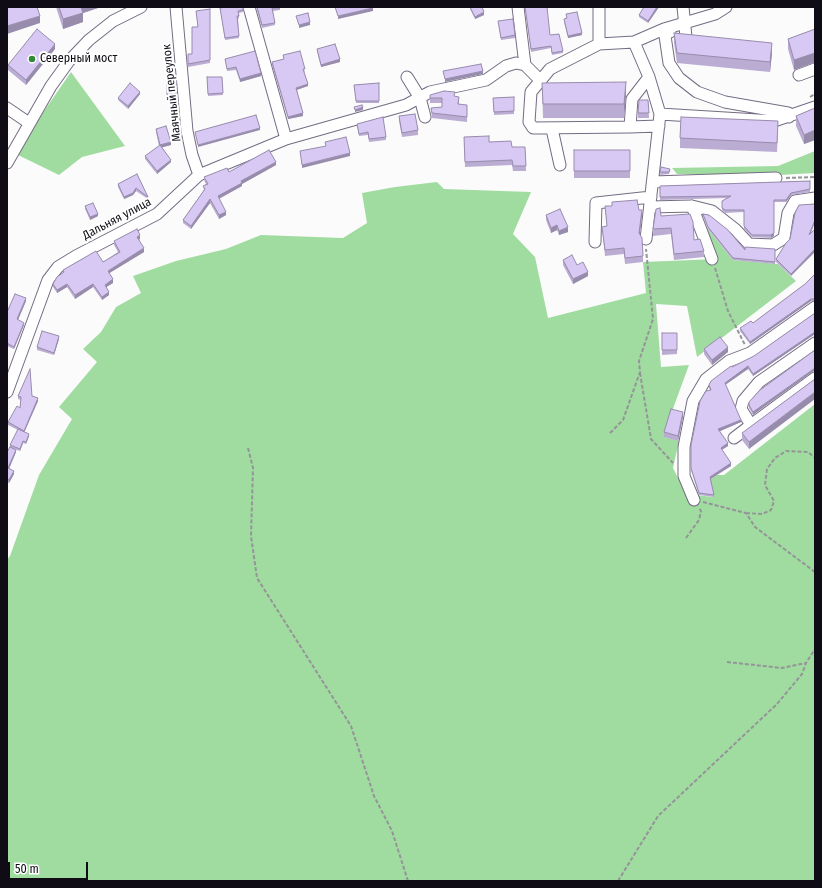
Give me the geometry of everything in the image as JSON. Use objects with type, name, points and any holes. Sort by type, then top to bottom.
[{"type":"street","points":[[7,163],[51,86],[89,40],[113,21],[141,7]]},
{"type":"street","name":"Маячный переулок","points":[[176,7],[186,130],[192,155],[200,175]]},
{"type":"street","points":[[249,7],[286,139]]},
{"type":"street","points":[[518,7],[525,65],[540,80]]},
{"type":"street","points":[[599,7],[599,44]]},
{"type":"street","points":[[683,7],[686,38]]},
{"type":"street","points":[[659,126],[533,128],[529,122],[531,92],[550,70],[599,44],[634,42],[664,30],[715,14],[726,7]]},
{"type":"street","points":[[664,30],[686,38],[701,39]]},
{"type":"street","points":[[664,30],[669,63],[679,78],[697,92],[725,102],[788,113],[789,117]]},
{"type":"street","points":[[634,42],[649,77],[660,114],[646,239]]},
{"type":"street","name":"Дальняя улица","points":[[7,392],[48,280],[58,267],[76,256],[158,214],[200,175],[286,139],[406,105],[430,92],[486,80],[516,63],[525,65]]},
{"type":"street","points":[[799,75],[815,69]]},
{"type":"street","points":[[407,77],[420,98],[425,117]]},
{"type":"street","points":[[630,127],[632,99],[649,77]]},
{"type":"street","points":[[660,114],[774,121],[815,107]]},
{"type":"street","points":[[7,108],[29,123]]},
{"type":"street","points":[[552,128],[560,165]]},
{"type":"street","points":[[653,182],[776,178]]},
{"type":"street","points":[[595,242],[596,203],[650,202],[692,206],[712,210],[735,229],[749,244],[773,245],[784,238],[788,213],[795,201],[815,198]]},
{"type":"street","points":[[692,206],[712,259]]},
{"type":"street","points":[[694,500],[684,476],[684,447],[693,401],[706,379],[729,361],[750,353],[815,307]]},
{"type":"street","points":[[751,425],[741,409],[743,401],[759,382],[815,343]]},
{"type":"street","points":[[734,438],[815,378]]},
{"type":"path","points":[[776,178],[815,177]]},
{"type":"path","points":[[646,239],[653,319],[639,361],[640,372],[651,439],[684,476]]},
{"type":"path","points":[[712,259],[728,311],[750,353]]},
{"type":"path","points":[[610,433],[623,420],[640,372]]},
{"type":"path","points":[[248,448],[253,468],[251,536],[257,578],[351,726],[374,796],[392,831],[408,881]]},
{"type":"path","points":[[694,500],[746,513],[762,514],[771,510],[774,501],[765,485],[767,469],[775,458],[786,451],[808,452],[815,458]]},
{"type":"path","points":[[686,538],[700,520],[701,511],[694,500]]},
{"type":"path","points":[[746,513],[755,527],[815,572]]},
{"type":"path","points":[[618,881],[658,816],[778,704],[802,674],[806,663],[815,649]]},
{"type":"path","points":[[727,662],[782,668],[806,663]]},
{"type":"green space","points":[[71,72],[125,146],[82,157],[59,175],[18,155],[33,127]]},
{"type":"green space","points":[[815,151],[815,173],[779,175],[677,174],[672,168],[778,166]]},
{"type":"green space","points":[[437,182],[444,189],[531,192],[513,234],[535,257],[548,318],[646,293],[643,262],[717,259],[712,242],[699,218],[733,260],[778,264],[796,281],[697,357],[687,306],[656,304],[661,367],[689,365],[671,414],[665,437],[679,441],[673,468],[686,494],[713,497],[709,475],[724,475],[815,404],[815,881],[7,881],[7,560],[10,556],[39,475],[72,419],[59,407],[97,362],[83,349],[101,332],[116,307],[141,293],[133,276],[176,261],[226,249],[261,235],[343,238],[367,223],[362,193]]},
{"type":"building","points":[[7,7],[37,7],[40,16],[7,26]]},
{"type":"building","points":[[59,7],[81,7],[83,13],[63,19]]},
{"type":"building","points":[[243,7],[243,10],[238,11],[239,16],[237,16],[239,36],[225,38],[220,8]]},
{"type":"building","points":[[257,7],[280,7],[272,8],[275,23],[262,25]]},
{"type":"building","points":[[335,7],[373,7],[373,8],[338,16]]},
{"type":"building","points":[[470,7],[482,7],[484,12],[475,17]]},
{"type":"building","points":[[525,7],[547,7],[550,35],[559,34],[563,51],[552,53],[551,46],[531,49]]},
{"type":"building","points":[[644,7],[657,7],[648,21],[639,15]]},
{"type":"building","points":[[210,9],[210,60],[188,64],[188,54],[192,54],[192,27],[198,27],[196,11]]},
{"type":"building","points":[[577,12],[582,33],[568,36],[564,19],[567,18],[566,14]]},
{"type":"building","points":[[308,13],[310,22],[299,25],[296,16]]},
{"type":"building","points":[[513,19],[515,35],[501,38],[498,21]]},
{"type":"building","name":"Северный мост","points":[[37,29],[55,44],[26,80],[8,65]]},
{"type":"building","points":[[815,29],[815,53],[794,60],[788,39]]},
{"type":"building","points":[[674,33],[772,43],[770,62],[677,53]]},
{"type":"building","points":[[335,44],[340,59],[321,65],[317,49]]},
{"type":"building","points":[[255,51],[261,73],[240,79],[236,67],[227,69],[225,59]]},
{"type":"building","points":[[300,51],[305,69],[303,69],[308,84],[296,88],[303,113],[288,117],[272,62],[284,59],[283,55]]},
{"type":"building","points":[[481,64],[483,71],[445,79],[443,71]]},
{"type":"building","points":[[207,77],[222,77],[223,93],[208,94]]},
{"type":"building","points":[[176,79],[176,96],[167,96],[167,80]]},
{"type":"building","points":[[626,82],[624,104],[543,104],[542,83]]},
{"type":"building","points":[[130,83],[140,92],[128,106],[118,98]]},
{"type":"building","points":[[379,83],[379,101],[356,101],[354,85]]},
{"type":"building","points":[[444,91],[455,92],[454,96],[459,97],[458,104],[467,105],[467,117],[432,113],[431,108],[442,107],[442,98],[430,98],[430,95]]},
{"type":"building","points":[[514,97],[514,111],[494,112],[493,98]]},
{"type":"building","points":[[639,100],[648,100],[649,113],[638,113]]},
{"type":"building","points":[[362,105],[363,107],[355,110],[354,107]]},
{"type":"building","points":[[815,108],[815,130],[804,135],[796,116]]},
{"type":"building","points":[[415,114],[418,130],[402,133],[399,116]]},
{"type":"building","points":[[256,115],[260,128],[198,145],[195,132]]},
{"type":"building","points":[[383,117],[386,137],[369,139],[368,132],[359,134],[357,124]]},
{"type":"building","points":[[681,117],[778,121],[777,143],[680,138]]},
{"type":"building","points":[[166,126],[171,142],[160,145],[156,129]]},
{"type":"building","points":[[489,136],[489,142],[511,141],[512,147],[525,147],[526,166],[513,166],[512,160],[465,162],[464,137]]},
{"type":"building","points":[[346,137],[350,153],[302,165],[300,151],[326,146],[325,142]]},
{"type":"building","points":[[160,145],[171,160],[157,171],[145,156]]},
{"type":"building","points":[[269,150],[276,162],[241,181],[242,183],[218,196],[226,212],[219,215],[210,199],[191,226],[183,220],[205,189],[203,186],[208,184],[204,177],[227,168],[229,172]]},
{"type":"building","points":[[574,150],[630,150],[630,171],[574,171]]},
{"type":"building","points":[[661,167],[670,169],[669,172],[660,172]]},
{"type":"building","points":[[137,174],[148,197],[136,188],[133,193],[124,197],[118,184]]},
{"type":"building","points":[[810,181],[810,189],[791,193],[786,200],[774,200],[774,233],[771,235],[752,235],[744,226],[744,210],[725,210],[722,208],[722,201],[731,196],[660,197],[660,186]]},
{"type":"building","points":[[637,200],[639,210],[642,210],[639,233],[642,238],[643,256],[625,258],[624,248],[605,250],[602,227],[607,226],[605,206],[612,206],[612,202]]},
{"type":"building","points":[[93,203],[98,214],[90,217],[85,206]]},
{"type":"building","points":[[815,204],[815,220],[809,235],[815,229],[815,249],[791,274],[776,259],[790,239],[795,213],[799,205]]},
{"type":"building","points":[[660,208],[661,216],[690,214],[693,222],[694,240],[700,239],[704,251],[674,254],[671,228],[653,229],[656,209]]},
{"type":"building","points":[[560,209],[568,227],[559,231],[557,225],[551,228],[546,215]]},
{"type":"building","points":[[703,214],[709,215],[728,230],[745,250],[745,247],[775,249],[775,262],[733,258],[708,227]]},
{"type":"building","points":[[137,229],[140,235],[137,237],[144,248],[108,271],[113,279],[105,285],[109,292],[102,297],[93,284],[75,295],[67,284],[57,290],[53,284],[57,277],[64,272],[63,270],[96,251],[103,262],[120,252],[114,241]]},
{"type":"building","points":[[572,255],[577,265],[583,262],[588,272],[573,279],[563,260]]},
{"type":"building","points":[[815,274],[815,299],[811,299],[750,342],[740,328],[751,321],[753,323],[805,284]]},
{"type":"building","points":[[15,294],[26,298],[17,319],[24,323],[14,347],[7,343],[7,312]]},
{"type":"building","points":[[815,313],[815,332],[753,374],[748,366],[725,383],[741,420],[718,429],[728,443],[721,448],[731,463],[710,477],[714,495],[699,493],[691,468],[691,445],[700,401],[706,391],[711,390],[709,385],[711,381],[731,366],[732,367],[754,356]]},
{"type":"building","points":[[42,331],[59,336],[54,353],[37,347]]},
{"type":"building","points":[[662,333],[677,333],[677,350],[662,350]]},
{"type":"building","points":[[720,337],[728,347],[712,360],[704,349]]},
{"type":"building","points":[[815,350],[815,368],[753,412],[749,402],[760,390]]},
{"type":"building","points":[[30,369],[32,396],[38,398],[24,431],[8,422],[17,406],[20,408],[21,397],[18,396]]},
{"type":"building","points":[[815,379],[815,392],[749,442],[742,433]]},
{"type":"building","points":[[671,409],[683,412],[678,436],[664,432]]},
{"type":"building","points":[[18,429],[29,434],[26,442],[23,441],[20,449],[10,445]]},
{"type":"building","points":[[10,447],[16,450],[8,468],[14,471],[9,480],[7,479],[7,452]]},
{"type":"place","name":"Северный мост","points":[[32,59]]}]
